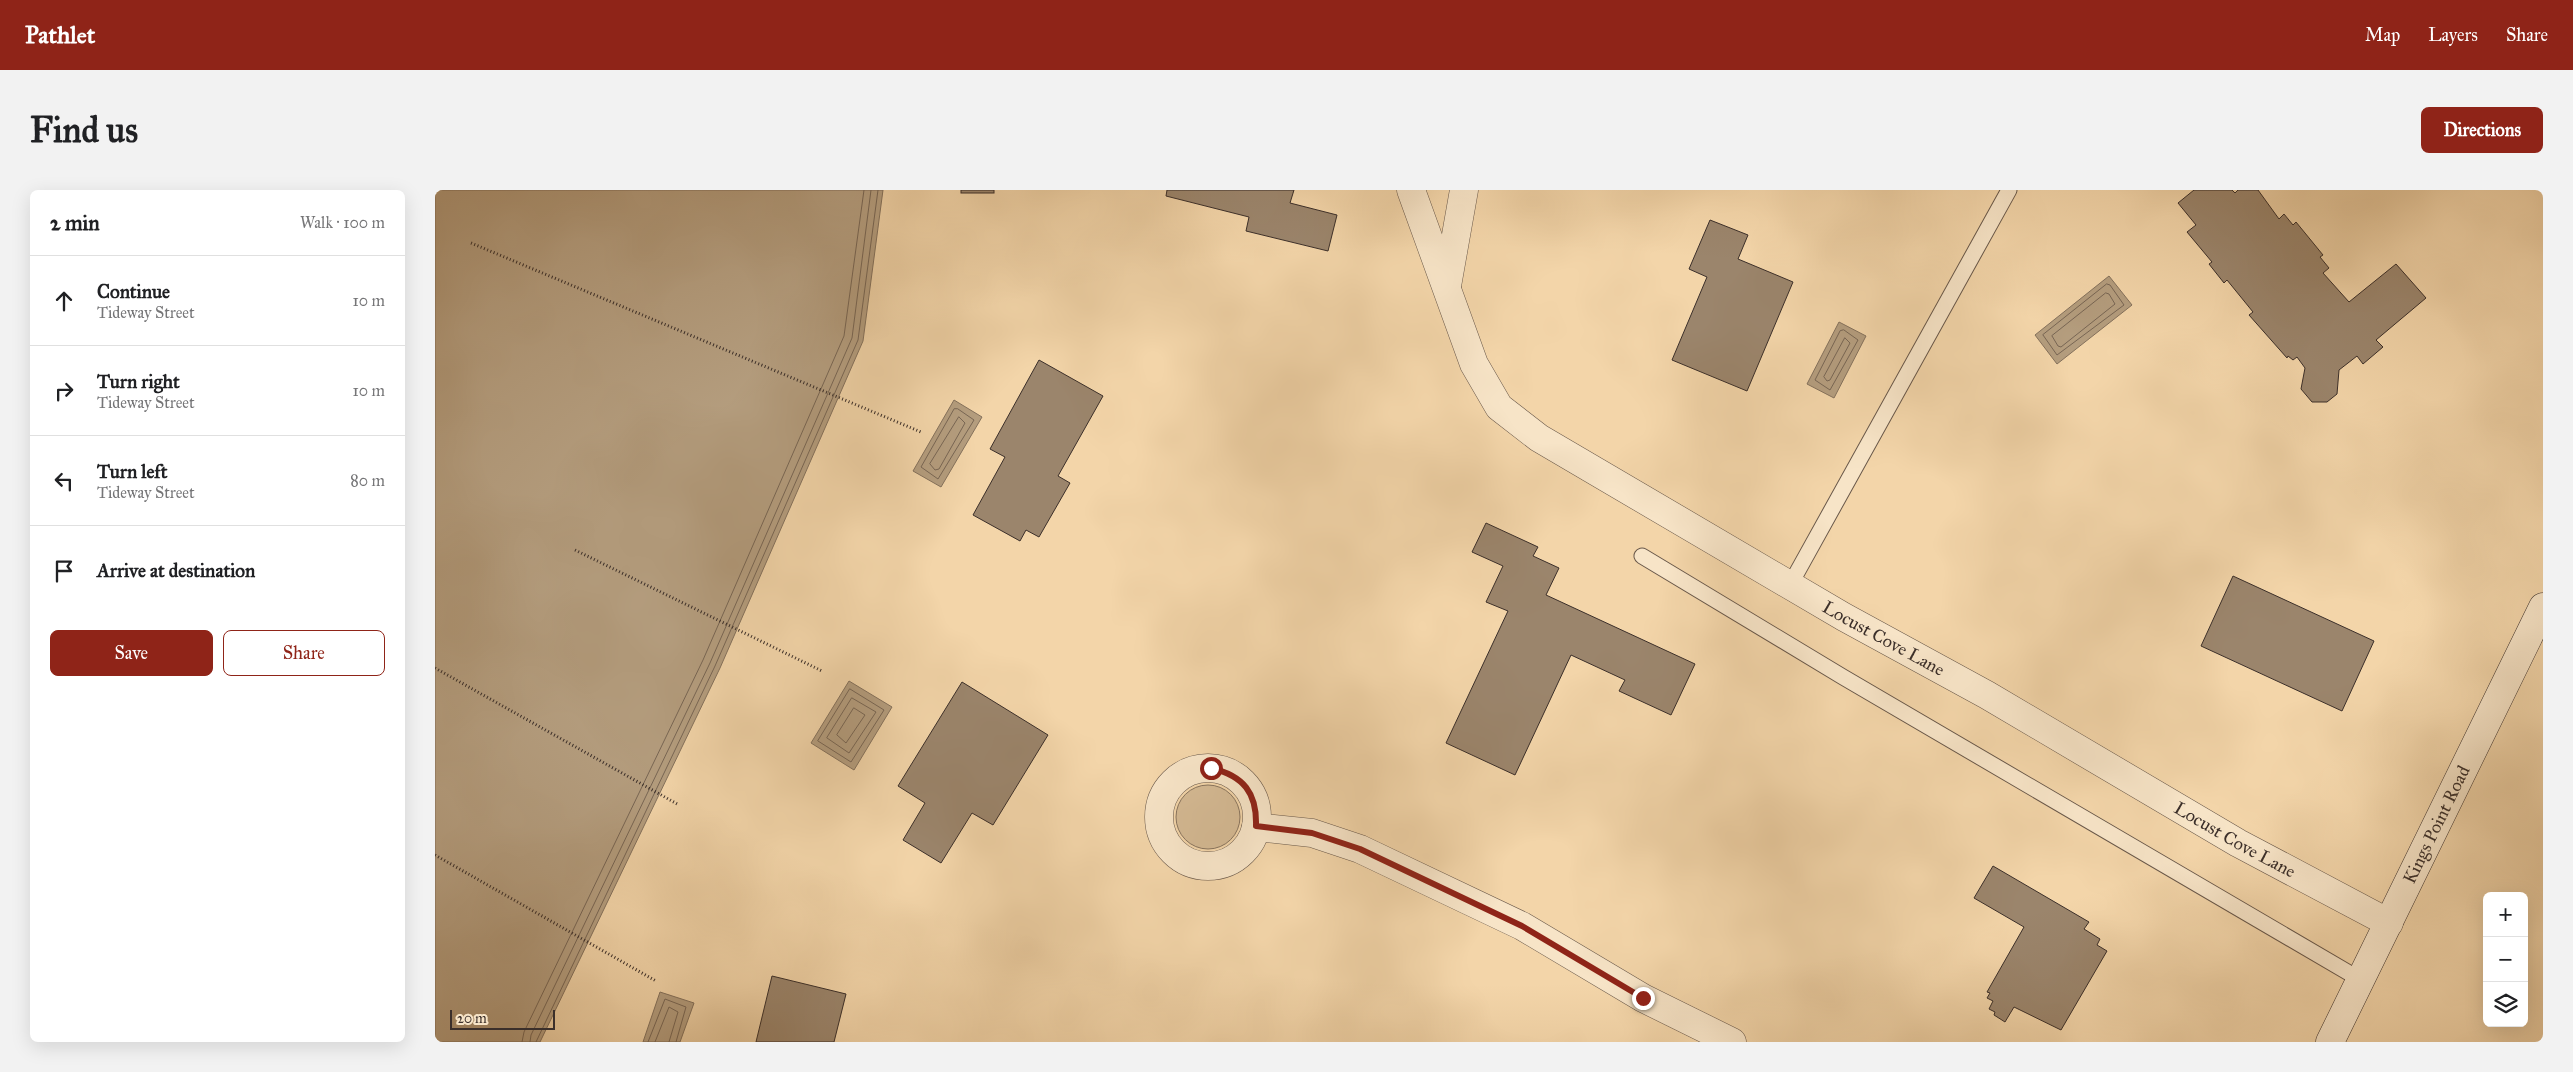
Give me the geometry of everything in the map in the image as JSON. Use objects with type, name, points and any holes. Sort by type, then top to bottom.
[{"type":"street","name":"Locust Cove Lane","points":[[1411,190],[1474,364],[1499,407],[1539,438],[1790,585],[1987,695],[2238,843],[2389,923]]},
{"type":"street","name":"Locust Cove Lane","points":[[1447,287],[1465,190]]},
{"type":"street","name":"Kings Point Road","points":[[2330,1042],[2543,607]]},
{"type":"street","points":[[1256,826],[1312,833],[1360,849],[1522,926],[1643,998],[1732,1042]]},
{"type":"lane","points":[[1790,585],[2009,190]]},
{"type":"lane","points":[[1642,556],[1843,677],[2361,980]]},
{"type":"path","points":[[471,243],[921,432]]},
{"type":"path","points":[[575,550],[822,671]]},
{"type":"path","points":[[435,668],[679,805]]},
{"type":"path","points":[[435,855],[656,981]]},
{"type":"shaded area","points":[[1202,785],[1214,785],[1231,794],[1238,805],[1240,817],[1238,829],[1231,840],[1214,849],[1202,849],[1190,844],[1181,835],[1176,823],[1176,811],[1181,799],[1190,790]]},
{"type":"water","points":[[435,190],[883,190],[863,341],[720,668],[540,1042],[435,1042]]},
{"type":"water","points":[[2109,276],[2132,305],[2057,364],[2035,335]]},
{"type":"water","points":[[1839,322],[1866,336],[1834,398],[1807,384]]},
{"type":"water","points":[[954,400],[982,417],[941,487],[913,471]]},
{"type":"water","points":[[849,681],[892,707],[854,770],[811,743]]},
{"type":"water","points":[[660,992],[694,1003],[680,1042],[643,1042]]},
{"type":"building","points":[[961,190],[994,190],[994,193],[961,193]]},
{"type":"building","points":[[1167,190],[1294,190],[1290,203],[1337,215],[1328,251],[1246,231],[1249,217],[1166,196]]},
{"type":"building","points":[[2194,190],[2232,190],[2235,193],[2238,190],[2258,190],[2279,219],[2284,214],[2293,225],[2296,222],[2323,255],[2320,257],[2329,268],[2323,273],[2349,302],[2396,264],[2426,298],[2376,340],[2383,347],[2363,364],[2357,356],[2339,370],[2337,394],[2327,402],[2312,402],[2301,389],[2305,368],[2297,357],[2293,360],[2288,356],[2287,358],[2249,315],[2253,312],[2227,280],[2224,283],[2209,264],[2212,262],[2187,232],[2196,225],[2178,203]]},
{"type":"building","points":[[1710,220],[1748,235],[1738,259],[1793,282],[1747,391],[1672,360],[1707,277],[1689,269]]},
{"type":"building","points":[[1039,360],[1103,396],[1058,476],[1070,483],[1039,537],[1026,530],[1020,541],[973,515],[1005,457],[990,449]]},
{"type":"building","points":[[1486,523],[1538,547],[1533,556],[1559,568],[1546,595],[1695,664],[1671,715],[1619,691],[1625,680],[1571,655],[1515,775],[1446,743],[1508,611],[1486,602],[1503,566],[1472,552]]},
{"type":"building","points":[[2233,576],[2374,641],[2342,711],[2201,646]]},
{"type":"building","points":[[962,682],[1048,735],[993,825],[972,813],[941,863],[903,840],[925,803],[898,786]]},
{"type":"building","points":[[1993,866],[2089,922],[2084,929],[2100,939],[2097,945],[2107,951],[2061,1030],[2014,1007],[2005,1022],[1994,1015],[1995,1012],[1989,1009],[1993,1001],[1987,998],[1990,993],[1987,992],[2024,927],[1974,898]]},
{"type":"building","points":[[772,976],[846,994],[834,1042],[756,1042]]},
{"type":"route","points":[[1211,768],[1227,772],[1241,781],[1251,794],[1257,810],[1256,826],[1312,833],[1360,849],[1522,926],[1643,998]]}]
